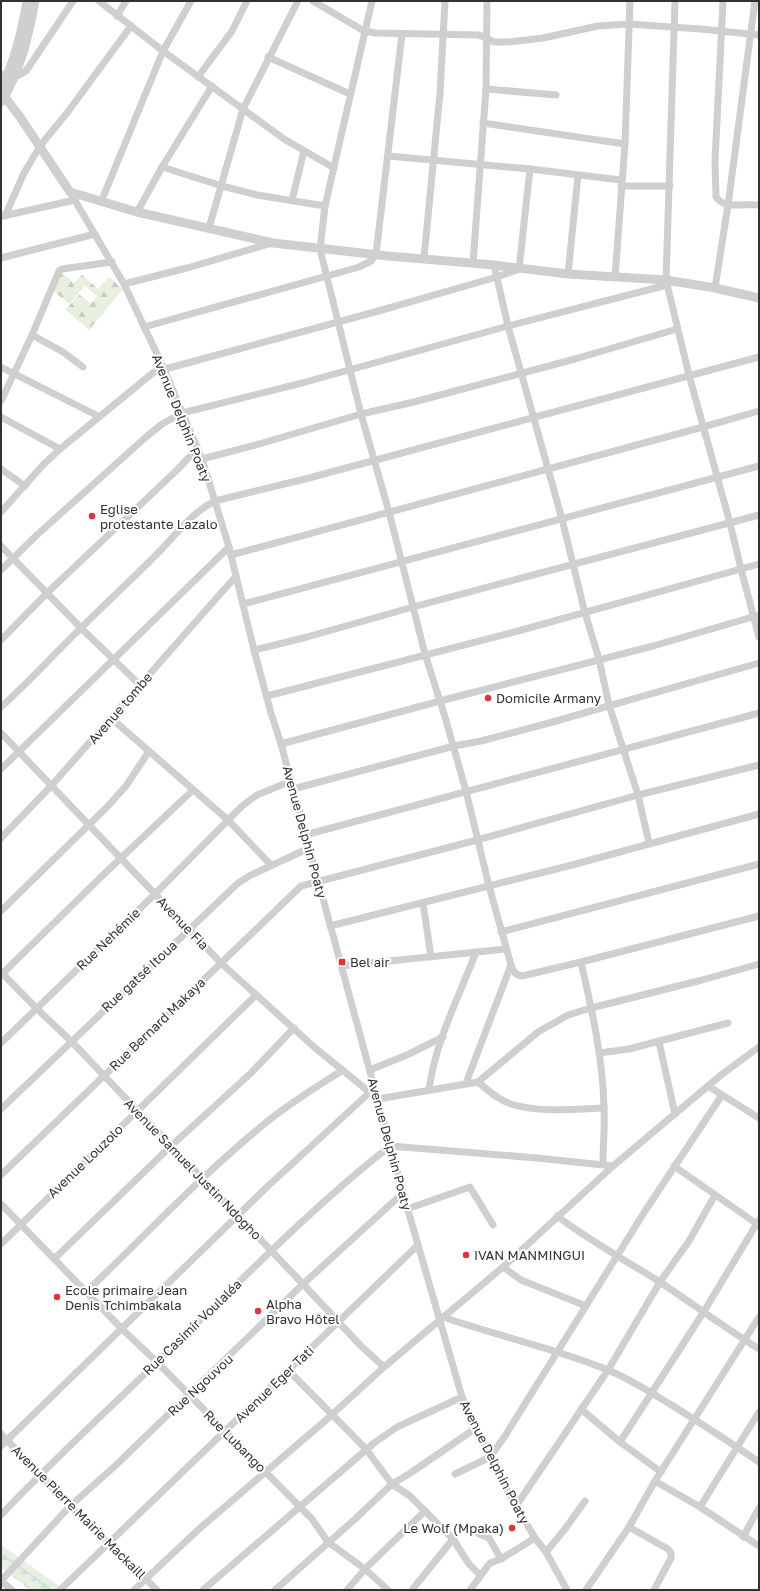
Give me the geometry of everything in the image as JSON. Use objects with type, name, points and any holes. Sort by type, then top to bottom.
[{"type":"street","points":[[2,94],[22,30],[27,1]]},
{"type":"street","points":[[8,76],[23,55],[35,1]]},
{"type":"street","points":[[8,76],[26,71],[73,1]]},
{"type":"street","points":[[99,1],[163,51],[284,139],[334,168]]},
{"type":"street","points":[[117,16],[126,1]]},
{"type":"street","points":[[101,202],[163,51],[191,1]]},
{"type":"street","points":[[198,77],[232,31],[247,1]]},
{"type":"street","points":[[209,228],[243,109],[268,57],[298,1]]},
{"type":"street","points":[[313,1],[364,30],[376,33],[479,35],[494,42],[509,42],[542,38],[598,26],[628,24],[759,35]]},
{"type":"street","points":[[372,1],[364,30],[326,206],[320,249],[361,414],[389,512],[425,654],[454,746],[477,840],[511,965],[517,975],[522,976],[759,916]]},
{"type":"street","points":[[424,258],[435,160],[445,1]]},
{"type":"street","points":[[472,263],[486,89],[487,1]]},
{"type":"street","points":[[615,277],[624,144],[630,1]]},
{"type":"street","points":[[675,1],[670,186],[666,232],[666,282],[689,375],[730,523],[740,569],[756,615],[759,637]]},
{"type":"street","points":[[723,1],[715,160],[716,196],[719,201],[728,205],[759,206]]},
{"type":"street","points":[[715,288],[728,205],[755,1]]},
{"type":"street","points":[[3,216],[24,173],[40,146],[62,119],[131,26]]},
{"type":"street","points":[[144,327],[365,265],[371,261],[376,254],[402,34]]},
{"type":"street","points":[[268,57],[350,94]]},
{"type":"street","points":[[137,212],[162,167],[212,86]]},
{"type":"street","points":[[486,89],[556,95]]},
{"type":"street","name":"Avenue Delphin Poaty","points":[[2,94],[40,146],[112,262],[164,369],[202,459],[229,547],[254,650],[281,744],[407,1209],[441,1318],[462,1397],[490,1457],[516,1506],[535,1538],[546,1552],[567,1590]]},
{"type":"street","points":[[484,123],[624,144]]},
{"type":"street","points":[[292,200],[304,151]]},
{"type":"street","points":[[388,156],[530,169],[621,183],[670,186]]},
{"type":"street","points":[[162,167],[222,186],[257,195],[326,206]]},
{"type":"street","points":[[519,269],[530,169]]},
{"type":"street","points":[[568,274],[578,176]]},
{"type":"street","points":[[3,216],[72,196],[273,243],[320,249],[494,265],[568,274],[666,282],[715,288],[759,298],[759,294]]},
{"type":"street","points":[[1,258],[94,234]]},
{"type":"street","points":[[124,284],[187,268],[273,243]]},
{"type":"street","points":[[1,400],[32,335],[58,271],[62,269],[112,262]]},
{"type":"street","points":[[494,265],[508,326],[562,518],[585,613],[599,659],[609,705],[638,794],[649,843]]},
{"type":"street","points":[[1,512],[60,449],[98,416],[154,372],[497,277],[519,269]]},
{"type":"street","points":[[1,570],[146,437],[162,424],[182,413],[351,369],[666,282]]},
{"type":"street","points":[[202,459],[361,414],[414,402],[575,359],[677,329]]},
{"type":"street","points":[[32,335],[63,352],[83,367]]},
{"type":"street","points":[[1,707],[163,549],[195,514],[203,507],[215,501],[759,357]]},
{"type":"street","points":[[1,367],[98,416]]},
{"type":"street","points":[[231,555],[759,411]]},
{"type":"street","points":[[1,416],[60,449]]},
{"type":"street","points":[[1,640],[47,593],[176,471],[197,449]]},
{"type":"street","points":[[243,604],[759,466]]},
{"type":"street","points":[[1,469],[25,486]]},
{"type":"street","points":[[254,650],[307,637],[573,563],[759,515]]},
{"type":"street","points":[[1,546],[81,628],[140,685]]},
{"type":"street","points":[[1,769],[229,547]]},
{"type":"street","points":[[267,696],[585,613],[759,564]]},
{"type":"street","name":"Avenue tombe","points":[[1,838],[52,785],[236,576]]},
{"type":"street","points":[[281,744],[440,700],[532,678],[599,659],[653,646],[756,615]]},
{"type":"street","points":[[293,789],[454,746],[481,741],[549,723],[759,664]]},
{"type":"street","points":[[305,835],[759,713]]},
{"type":"street","points":[[111,718],[228,820],[271,865]]},
{"type":"street","name":"Avenue Fia","points":[[1,733],[221,963],[314,1047],[378,1099]]},
{"type":"street","points":[[1,911],[89,825],[126,786],[149,752]]},
{"type":"street","name":"Rue Bernard Makaya","points":[[1,1175],[301,886],[477,840],[638,794],[759,765]]},
{"type":"street","name":"Rue Nehémie","points":[[1,1043],[155,894],[242,806],[257,795],[291,781]]},
{"type":"street","points":[[2,974],[193,790]]},
{"type":"street","points":[[330,926],[572,865],[759,814]]},
{"type":"street","name":"Rue gatsé Itoua","points":[[1,1109],[237,884],[249,876],[308,848]]},
{"type":"street","points":[[501,932],[759,864]]},
{"type":"street","points":[[423,903],[431,957]]},
{"type":"street","points":[[341,966],[506,950]]},
{"type":"street","points":[[429,1090],[431,1076],[442,1037],[476,952]]},
{"type":"street","points":[[581,962],[599,1053],[604,1108],[603,1164]]},
{"type":"street","points":[[378,1099],[478,1082],[525,1042],[550,1024],[568,1015],[759,964]]},
{"type":"street","points":[[466,1083],[511,965]]},
{"type":"street","name":"Avenue Samuel Justin Ndogho","points":[[2,974],[71,1041],[303,1284],[360,1346],[384,1366]]},
{"type":"street","name":"Avenue Louzolo","points":[[1,1244],[256,995]]},
{"type":"street","points":[[599,1053],[628,1049],[728,1024]]},
{"type":"street","points":[[54,1259],[170,1146],[251,1073],[294,1028]]},
{"type":"street","points":[[370,1070],[409,1054],[442,1037]]},
{"type":"street","points":[[659,1042],[676,1114]]},
{"type":"street","points":[[134,1590],[199,1529],[332,1415],[384,1366],[503,1267],[613,1166],[708,1086],[759,1047]]},
{"type":"street","points":[[86,1292],[203,1179],[274,1116],[343,1070]]},
{"type":"street","points":[[478,1082],[499,1098],[510,1104],[553,1110],[604,1108]]},
{"type":"street","points":[[708,1086],[759,1118]]},
{"type":"street","points":[[1,1446],[273,1181],[369,1092]]},
{"type":"street","points":[[455,1474],[490,1457],[505,1436],[616,1256],[722,1095]]},
{"type":"street","points":[[390,1146],[613,1166]]},
{"type":"street","name":"Rue Casimir Voulaléa","points":[[1,1515],[40,1474],[271,1251],[350,1178],[390,1146]]},
{"type":"street","points":[[620,1442],[703,1313],[758,1222],[715,1195],[674,1166]]},
{"type":"street","points":[[407,1209],[470,1187],[493,1225]]},
{"type":"street","name":"Rue Ngouvou","points":[[1,1581],[70,1506],[115,1466],[303,1284],[403,1192]]},
{"type":"street","points":[[516,1506],[608,1370],[660,1282],[689,1241],[715,1195]]},
{"type":"street","name":"Rue Lubango","points":[[1,1204],[121,1328],[157,1362],[312,1519],[328,1542],[365,1570],[388,1590]]},
{"type":"street","points":[[557,1216],[580,1233],[660,1282],[703,1313],[759,1348]]},
{"type":"street","name":"Avenue Eger Tati","points":[[60,1590],[418,1245]]},
{"type":"street","points":[[503,1267],[521,1280],[586,1306]]},
{"type":"street","points":[[586,1590],[628,1527],[655,1481],[759,1317]]},
{"type":"street","points":[[441,1318],[556,1352],[608,1370],[633,1381],[759,1462]]},
{"type":"street","points":[[288,1370],[366,1449],[392,1484],[410,1496],[453,1539],[469,1564],[480,1575]]},
{"type":"street","points":[[203,1590],[366,1449],[396,1427],[462,1397]]},
{"type":"street","points":[[582,1409],[620,1442],[661,1472]]},
{"type":"street","points":[[700,1507],[759,1412]]},
{"type":"street","points":[[274,1590],[354,1520],[392,1484],[476,1428]]},
{"type":"street","name":"Avenue Pierre Mairie Mackaill","points":[[1,1434],[70,1506],[157,1590]]},
{"type":"street","points":[[655,1481],[700,1507],[759,1546]]},
{"type":"street","points":[[546,1552],[585,1501]]},
{"type":"street","points":[[742,1536],[759,1508]]},
{"type":"street","points":[[347,1590],[424,1511]]},
{"type":"street","points":[[628,1527],[671,1553],[671,1558],[654,1590]]},
{"type":"street","points":[[479,1534],[489,1538],[501,1559]]},
{"type":"street","points":[[470,1590],[490,1563],[501,1559],[535,1538]]},
{"type":"street","points":[[412,1590],[453,1539]]},
{"type":"street","points":[[1,1581],[12,1590]]},
{"type":"green space","points":[[62,273],[74,283],[82,275],[98,289],[109,277],[123,289],[89,330],[66,310],[64,312],[79,294],[91,304],[97,296],[85,286],[69,304],[49,287]]},
{"type":"green space","points":[[1,1545],[65,1590],[30,1590],[1,1567]]},
{"type":"waterway","points":[[1,1556],[10,1560],[51,1590]]},
{"type":"place","name":"Eglise protestante Lazalo","points":[[92,516]]},
{"type":"place","name":"Domicile Armany","points":[[488,698]]},
{"type":"place","name":"Bel air","points":[[342,962]]},
{"type":"place","name":"IVAN MANMINGUI","points":[[466,1255]]},
{"type":"place","name":"Ecole primaire Jean Denis Tchimbakala","points":[[57,1297]]},
{"type":"place","name":"Alpha Bravo Hôtel","points":[[258,1311]]},
{"type":"place","name":"Le Wolf (Mpaka)","points":[[512,1528]]}]
